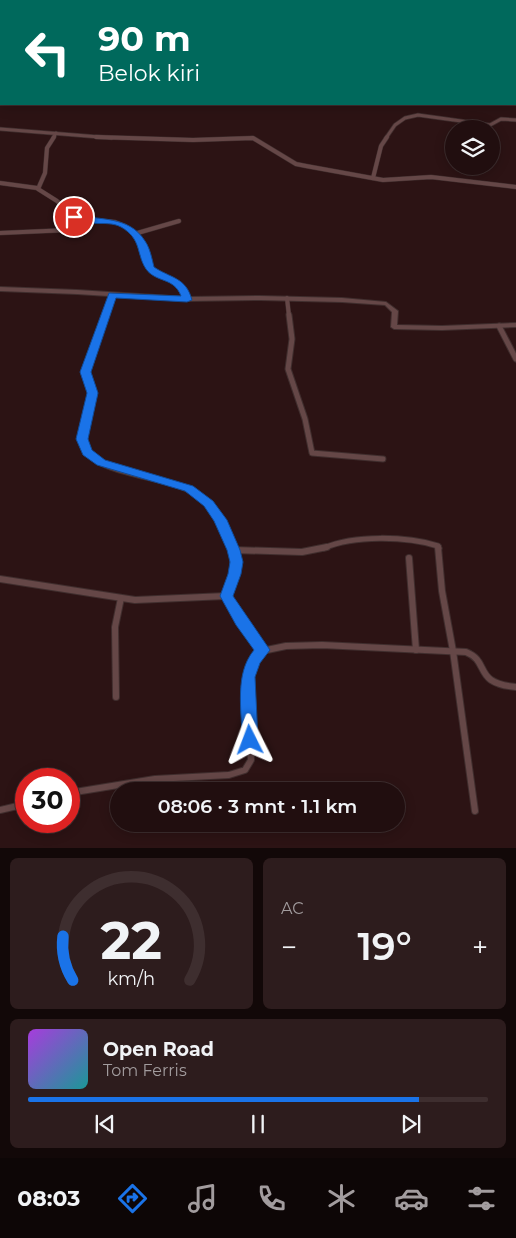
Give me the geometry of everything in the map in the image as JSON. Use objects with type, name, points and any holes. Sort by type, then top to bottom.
[{"type":"street","points":[[0,0],[20,0]]},
{"type":"street","points":[[373,178],[382,146],[395,125],[405,118],[418,115],[490,125],[501,120],[516,120]]},
{"type":"street","points":[[0,129],[123,139],[193,140],[253,138],[302,166],[389,180],[418,176],[441,177],[516,187]]},
{"type":"street","points":[[37,188],[45,173],[47,148],[56,133]]},
{"type":"street","points":[[0,183],[37,188],[57,201],[74,217],[81,220],[120,223],[141,241],[150,268],[158,274],[178,283],[184,290],[187,300]]},
{"type":"street","points":[[0,233],[69,230],[77,227],[81,220]]},
{"type":"street","points":[[134,234],[179,221]]},
{"type":"street","points":[[0,289],[187,300],[287,298],[386,304],[395,311],[394,327],[442,328],[516,325]]},
{"type":"street","points":[[112,295],[86,372],[86,377],[92,389],[82,439],[87,452],[101,462],[111,467],[189,488],[208,504],[220,520],[233,550],[236,569],[226,596]]},
{"type":"street","points":[[287,298],[292,339],[288,369],[304,419],[312,453],[383,459]]},
{"type":"street","points":[[499,326],[516,359]]},
{"type":"street","points":[[233,550],[309,551],[337,542],[352,540],[425,542],[436,545],[440,553],[442,591],[453,651],[475,812]]},
{"type":"street","points":[[409,558],[416,650]]},
{"type":"street","points":[[0,579],[121,598],[152,600],[226,596]]},
{"type":"street","points":[[226,596],[262,650]]},
{"type":"street","points":[[116,697],[115,627],[121,598]]},
{"type":"street","points":[[80,791],[155,779],[229,775],[245,770],[251,760],[248,677],[254,660],[262,650],[299,646],[466,652],[474,655],[486,677],[492,682],[516,687]]},
{"type":"street","points":[[0,810],[15,807]]},
{"type":"route","points":[[74,217],[84,221],[115,222],[125,226],[141,241],[150,268],[158,274],[175,280],[186,294],[187,300],[112,295],[86,372],[92,393],[82,439],[87,452],[111,467],[189,488],[208,504],[220,520],[236,562],[235,574],[226,596],[262,650],[254,660],[248,677],[250,740]]}]
